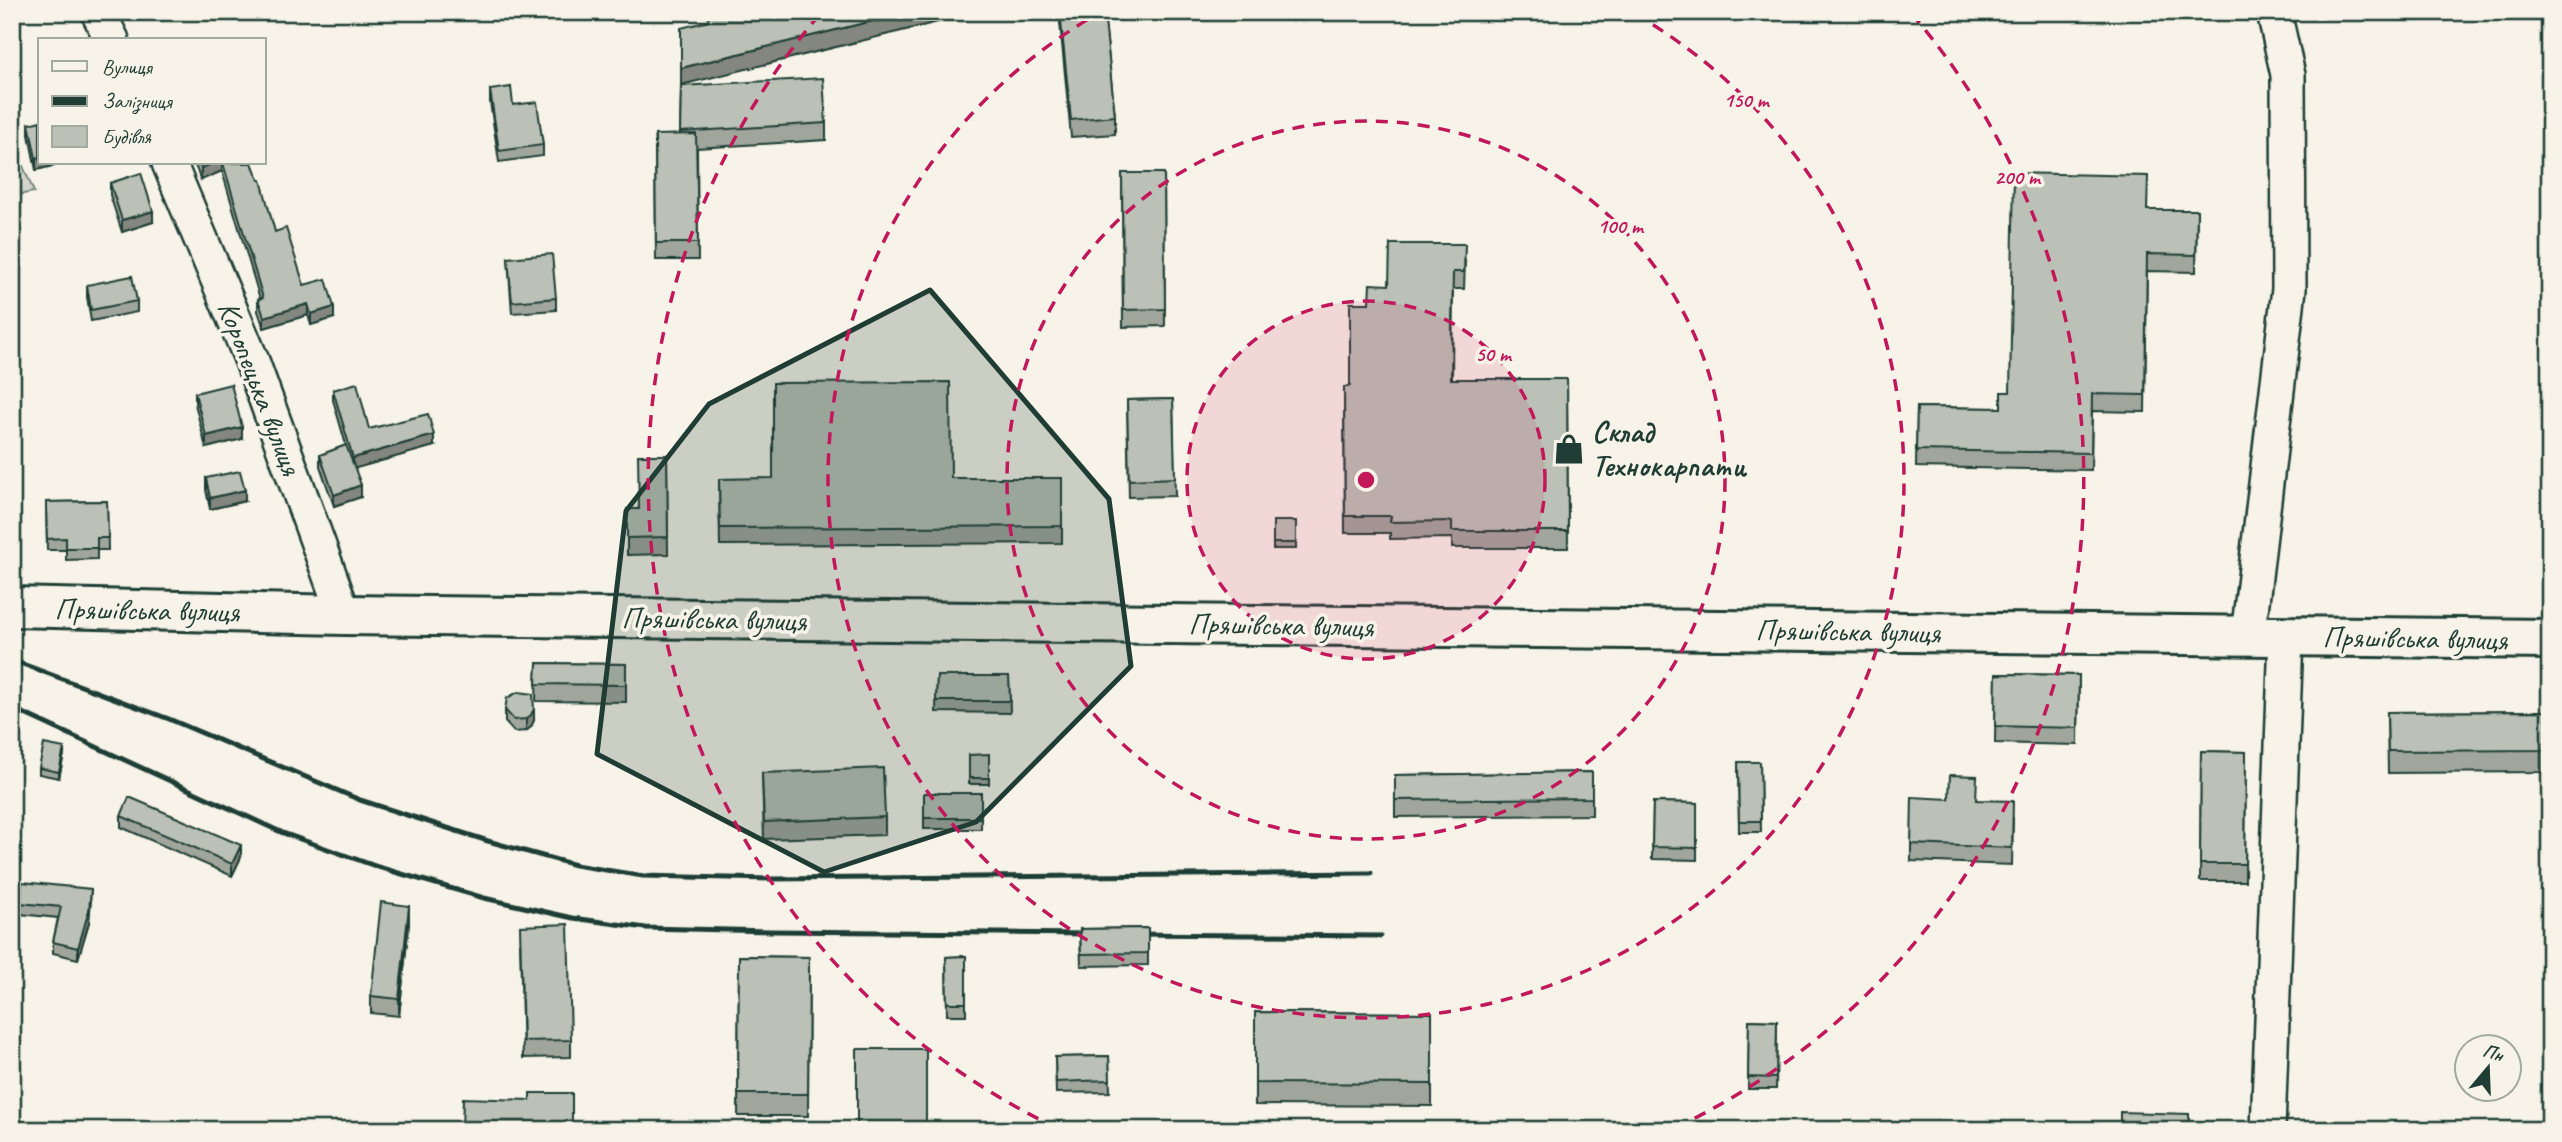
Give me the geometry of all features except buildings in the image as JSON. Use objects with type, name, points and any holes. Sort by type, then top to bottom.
[{"type":"main road","name":"Пряшівська вулиця","points":[[12,607],[344,615],[2550,639]]},
{"type":"street","points":[[98,12],[111,38]]},
{"type":"street","points":[[2248,636],[2289,289],[2288,75],[2274,12]]},
{"type":"street","name":"Коропецька вулиця","points":[[169,164],[252,361],[344,615]]},
{"type":"street","points":[[2268,1130],[2286,636]]},
{"type":"highlighted area","points":[[930,290],[1109,499],[1131,666],[976,822],[824,872],[597,754],[626,511],[709,404]]},
{"type":"shaded area","points":[[12,140],[34,192],[12,196]]},
{"type":"railway","points":[[12,660],[169,719],[360,800],[488,841],[575,865],[643,876],[771,879],[1371,873]]},
{"type":"railway","points":[[12,708],[283,833],[378,867],[484,898],[573,918],[646,928],[1098,934]]},
{"type":"railway","points":[[1129,934],[1381,936]]},
{"type":"place","name":"Склад Технокарпати","points":[[1569,449]]}]
